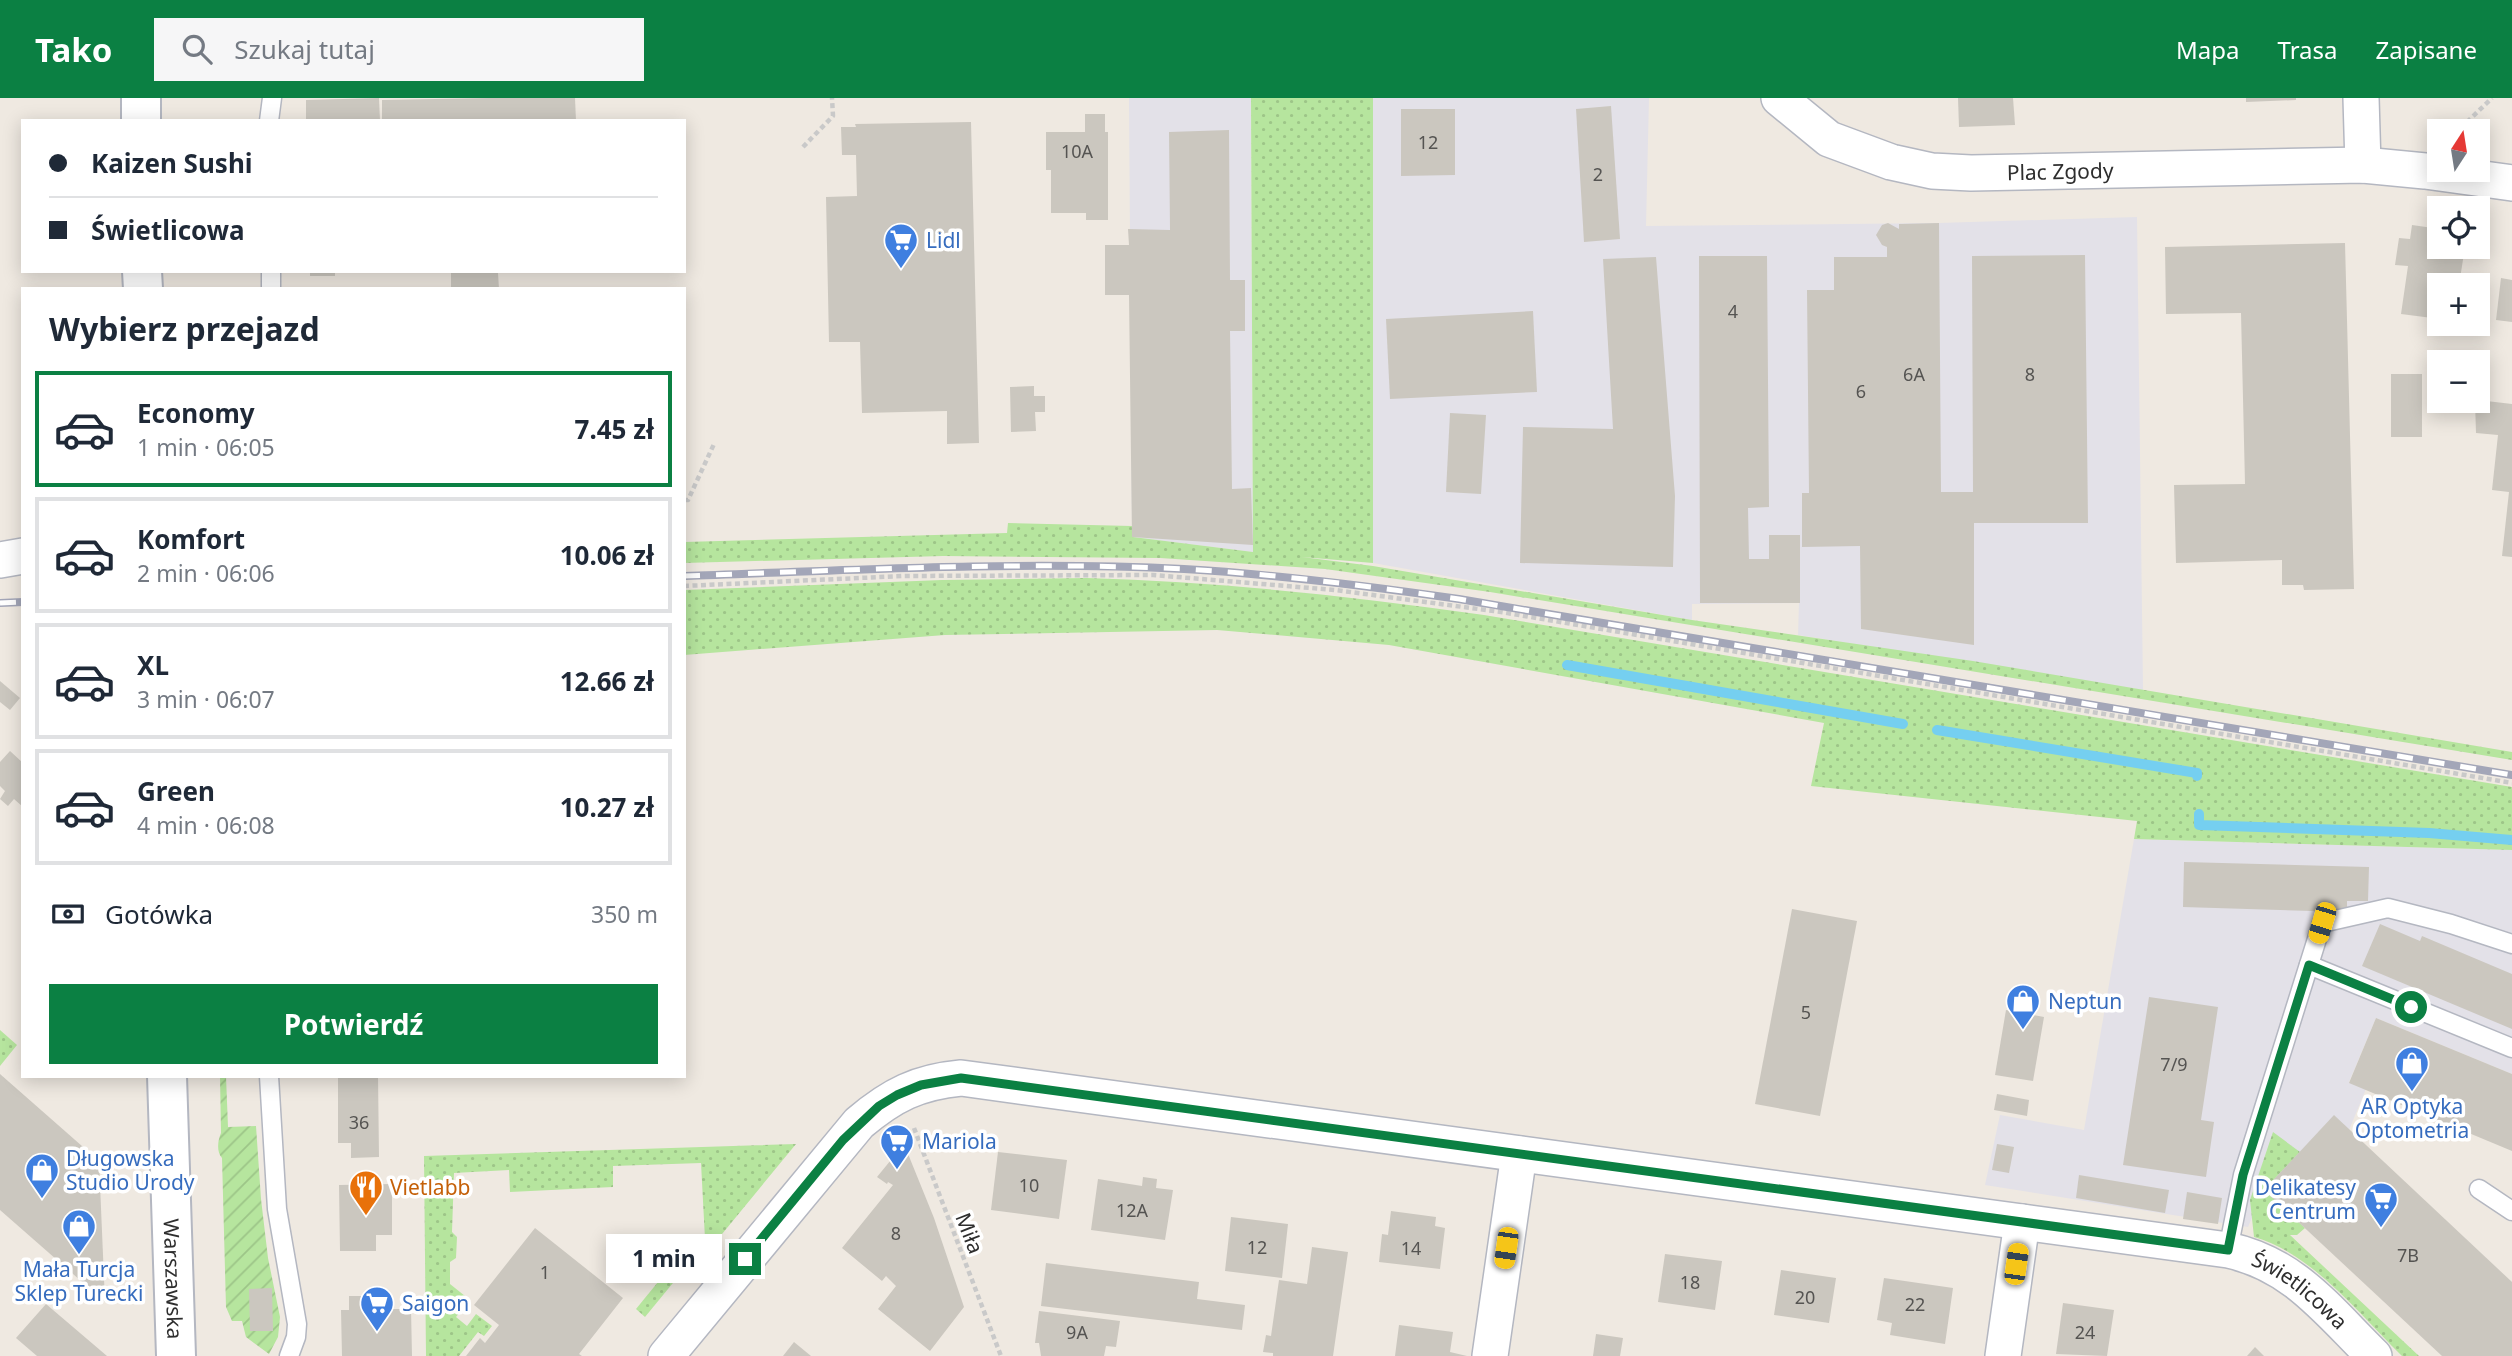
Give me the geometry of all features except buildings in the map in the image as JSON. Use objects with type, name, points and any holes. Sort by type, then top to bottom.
[{"type":"main road","points":[[141,98],[141,119]]},
{"type":"main road","name":"Warszawska","points":[[167,1078],[176,1356]]},
{"type":"street","name":"Plac Zgody","points":[[1779,98],[1829,139],[1891,162],[1932,171],[1983,173],[2363,165],[2425,170],[2512,183]]},
{"type":"street","points":[[2361,98],[2363,165]]},
{"type":"street","points":[[0,560],[21,556]]},
{"type":"street","name":"Świetlicowa","points":[[666,1356],[859,1123],[897,1095],[940,1080],[961,1078],[2228,1250],[2262,1260],[2283,1271],[2374,1356]]},
{"type":"street","points":[[1490,1356],[1519,1154]]},
{"type":"street","points":[[2003,1356],[2022,1222]]},
{"type":"lane","points":[[269,119],[272,98]]},
{"type":"lane","points":[[2228,1250],[2243,1175],[2322,923],[2388,908],[2451,924],[2512,944]]},
{"type":"lane","points":[[2309,965],[2512,1048]]},
{"type":"lane","points":[[270,1078],[277,1209],[297,1324],[289,1356]]},
{"type":"lane","points":[[2479,1189],[2512,1211]]},
{"type":"path","points":[[803,147],[833,116],[832,98]]},
{"type":"path","points":[[2470,119],[2492,98]]},
{"type":"path","points":[[686,500],[714,444]]},
{"type":"path","points":[[686,586],[903,576],[1101,575],[1203,579],[1335,590],[1501,612],[2512,783]]},
{"type":"path","name":"Miła","points":[[911,1120],[1001,1356]]},
{"type":"shaded area","points":[[1129,98],[1251,98],[1253,552],[1132,537]]},
{"type":"shaded area","points":[[1373,98],[1649,98],[1646,226],[1939,223],[2137,217],[2143,690],[1798,635],[1799,603],[1692,604],[1692,620],[1373,563]]},
{"type":"shaded area","points":[[2134,839],[2512,850],[2512,1074],[2376,1018],[2349,1082],[2366,1089],[2349,1130],[2334,1116],[2264,1190],[2248,1227],[1985,1185],[2000,1115],[2084,1130]]},
{"type":"green space","points":[[1251,98],[1373,98],[1373,563],[1302,557],[1373,566],[1692,620],[1973,661],[2512,752],[2512,760],[1490,592],[1325,569],[1160,558],[943,556],[686,563],[686,542],[1007,533],[1008,523],[1132,526],[1133,537],[1253,552]]},
{"type":"green space","points":[[1087,578],[1187,583],[1286,591],[1484,615],[2512,787],[2512,850],[2134,839],[2137,821],[1811,786],[1824,723],[1389,645],[1217,630],[945,635],[686,655],[686,590],[942,580]]},
{"type":"green space","points":[[0,1030],[17,1045],[0,1066]]},
{"type":"green space","points":[[220,1078],[226,1078],[228,1127],[256,1126],[268,1258],[280,1317],[278,1337],[269,1354],[246,1337],[242,1321],[232,1321],[226,1307],[222,1158],[218,1146],[221,1133]]},
{"type":"green space","points":[[2273,1132],[2300,1152],[2264,1190],[2305,1228],[2297,1235],[2290,1235],[2419,1356],[2402,1356],[2315,1271],[2275,1245],[2254,1237],[2250,1200]]},
{"type":"green space","points":[[796,1144],[713,1245],[705,1239],[701,1163],[613,1166],[613,1187],[510,1192],[509,1170],[454,1173],[452,1232],[457,1237],[456,1258],[450,1262],[450,1284],[470,1300],[456,1317],[467,1326],[476,1314],[492,1326],[484,1336],[478,1332],[459,1356],[426,1356],[424,1156]]},
{"type":"green space","points":[[684,1254],[691,1261],[645,1317],[636,1309],[680,1255]]},
{"type":"waterway","points":[[1567,665],[1903,724]]},
{"type":"waterway","points":[[1937,730],[2197,773],[2197,776]]},
{"type":"waterway","points":[[2199,814],[2199,825],[2429,833],[2512,840]]},
{"type":"railway","points":[[686,576],[934,567],[1059,566],[1184,569],[1322,581],[1459,599],[2512,775]]},
{"type":"railway","points":[[0,603],[21,602]]},
{"type":"place","name":"Lidl","points":[[901,270]]},
{"type":"place","name":"Neptun","points":[[2023,1031]]},
{"type":"place","name":"AR Optyka Optometria","points":[[2412,1093]]},
{"type":"place","name":"Mariola","points":[[897,1171]]},
{"type":"place","name":"Długowska Studio Urody","points":[[42,1200]]},
{"type":"place","name":"Vietlabb","points":[[366,1217]]},
{"type":"place","name":"Delikatesy Centrum","points":[[2381,1229]]},
{"type":"place","name":"Mała Turcja Sklep Turecki","points":[[79,1256]]},
{"type":"place","name":"Saigon","points":[[377,1333]]},
{"type":"route","points":[[745,1259],[843,1140],[879,1106],[921,1085],[961,1078],[2228,1250],[2243,1175],[2309,965],[2411,1007]]}]
